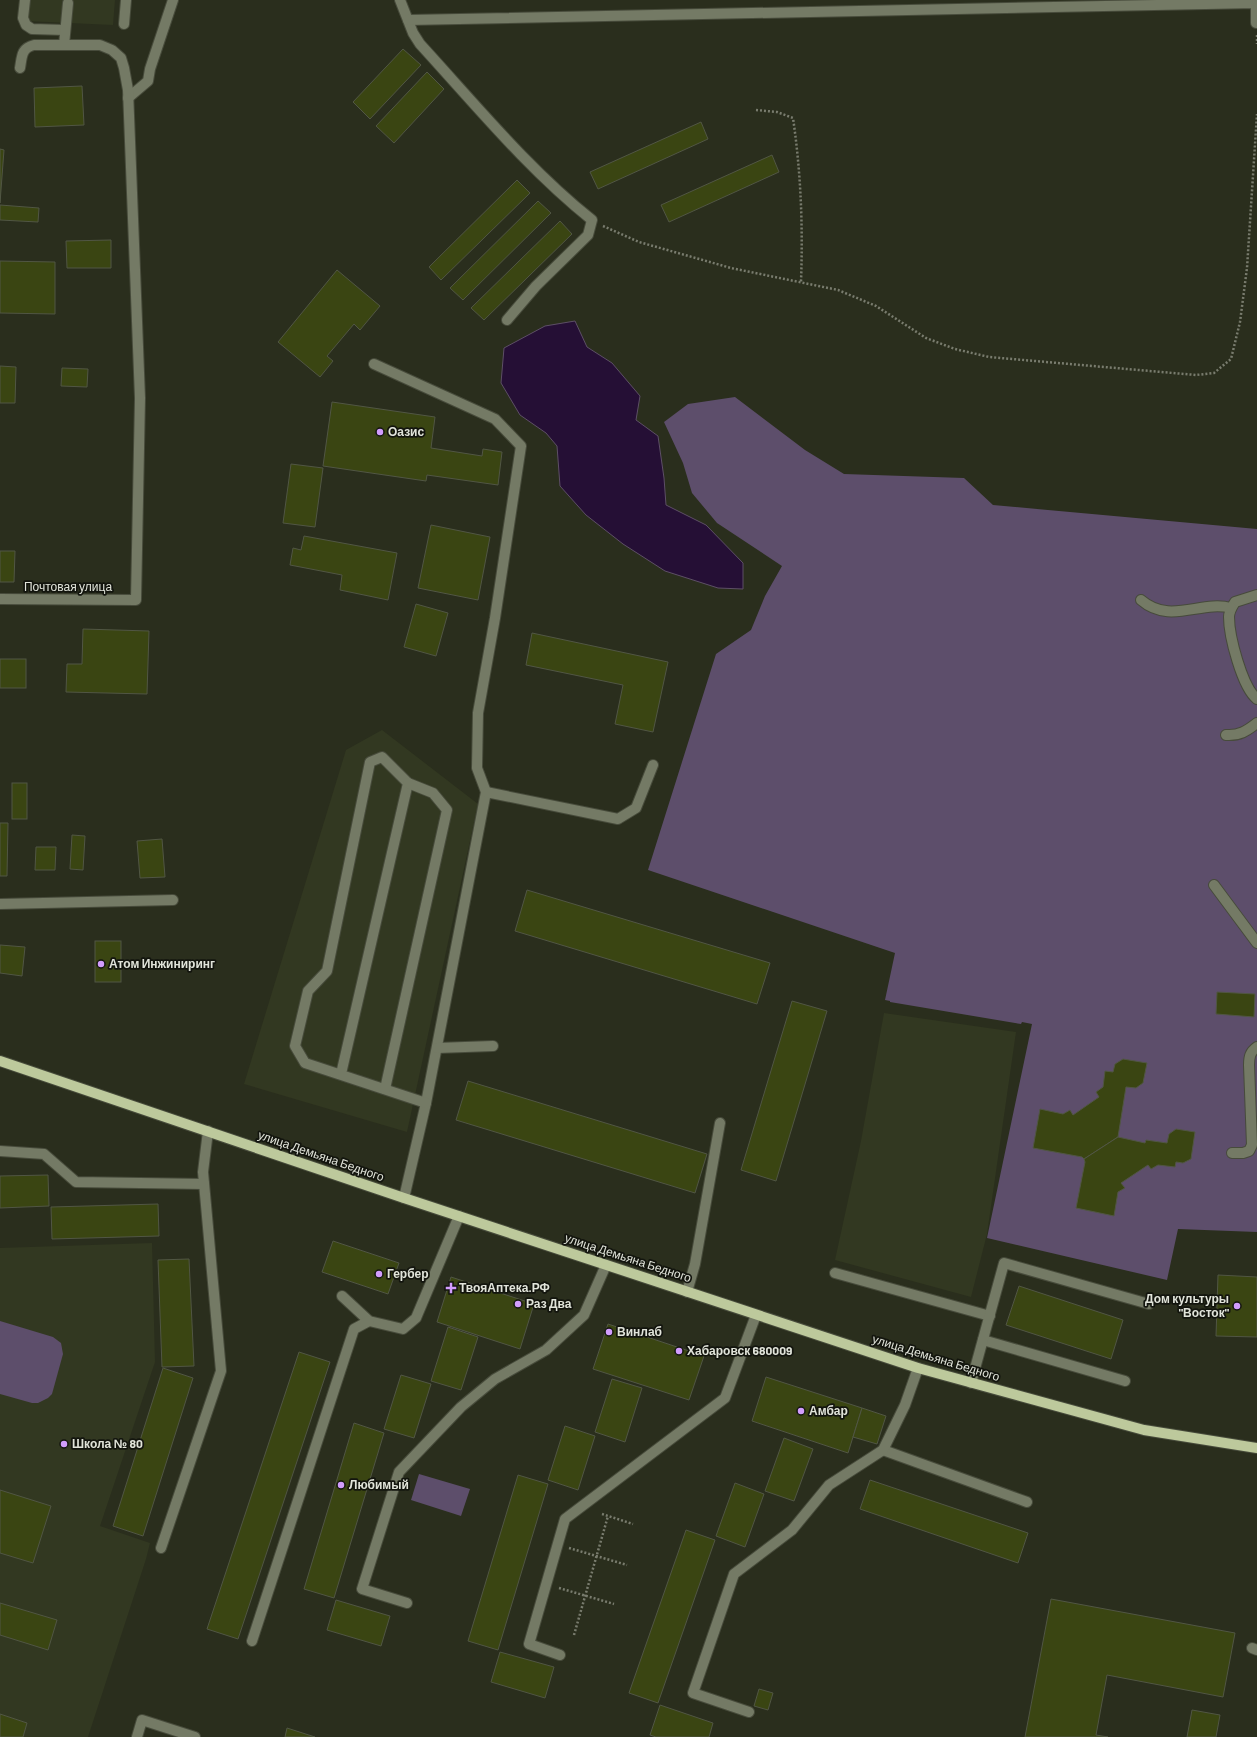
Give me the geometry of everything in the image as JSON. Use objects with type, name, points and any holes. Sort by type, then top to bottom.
[{"type":"main road","name":"улица Демьяна Бедного","points":[[0,1061],[404,1198],[918,1368],[1144,1430],[1257,1448]]},
{"type":"street","points":[[25,0],[23,18],[26,26],[32,29],[65,30]]},
{"type":"street","points":[[124,24],[126,0]]},
{"type":"street","points":[[128,98],[148,81],[150,69],[173,0]]},
{"type":"street","points":[[400,0],[420,44],[514,147],[567,200],[592,220],[588,235],[536,286],[507,320]]},
{"type":"street","points":[[64,45],[68,3]]},
{"type":"street","points":[[408,20],[1256,3],[1256,23]]},
{"type":"street","points":[[20,68],[22,52],[28,47],[64,45],[100,46],[112,50],[121,58],[124,68],[128,98]]},
{"type":"street","name":"Почтовая улица","points":[[0,599],[136,600],[140,398],[128,98]]},
{"type":"street","points":[[374,364],[496,419],[521,446],[495,618],[478,713],[477,768],[486,792],[426,1103],[404,1198]]},
{"type":"street","points":[[1257,595],[1235,602],[1228,615],[1234,650],[1246,684],[1257,699]]},
{"type":"street","points":[[1141,600],[1154,610],[1179,611],[1224,606],[1231,608]]},
{"type":"street","points":[[1226,735],[1234,735],[1245,732],[1257,723]]},
{"type":"street","points":[[385,1089],[447,810],[434,793],[408,783],[382,757],[370,762],[327,971],[308,991],[295,1046],[305,1063],[426,1103]]},
{"type":"street","points":[[486,792],[618,819],[636,808],[653,764]]},
{"type":"street","points":[[341,1074],[408,783]]},
{"type":"street","points":[[1214,885],[1257,943]]},
{"type":"street","points":[[0,904],[173,900]]},
{"type":"street","points":[[437,1048],[493,1046]]},
{"type":"street","points":[[1232,1153],[1243,1153],[1249,1151],[1252,1145],[1250,1056],[1253,1050],[1257,1047]]},
{"type":"street","points":[[687,1292],[695,1264],[720,1123]]},
{"type":"street","points":[[161,1548],[220,1371],[203,1172],[208,1131]]},
{"type":"street","points":[[0,1151],[44,1154],[76,1182],[204,1184]]},
{"type":"street","points":[[342,1296],[369,1321],[403,1329],[416,1318],[459,1216]]},
{"type":"street","points":[[971,1383],[1004,1263],[1149,1304]]},
{"type":"street","points":[[408,1604],[362,1589],[399,1472],[461,1406],[495,1379],[546,1350],[584,1315],[606,1265]]},
{"type":"street","points":[[835,1273],[990,1316]]},
{"type":"street","points":[[560,1655],[529,1644],[565,1519],[725,1398],[756,1315]]},
{"type":"street","points":[[252,1641],[354,1329],[369,1321]]},
{"type":"street","points":[[983,1340],[1125,1380]]},
{"type":"street","points":[[748,1712],[693,1693],[734,1574],[792,1530],[829,1485],[883,1450],[905,1405],[918,1368]]},
{"type":"street","points":[[883,1450],[1027,1502]]},
{"type":"street","points":[[137,1737],[142,1720],[195,1737]]},
{"type":"path","points":[[756,110],[777,112],[793,118],[799,156],[803,243],[801,282]]},
{"type":"path","points":[[592,220],[639,242],[731,268],[838,290],[876,306],[926,338],[955,349],[990,357],[1196,375],[1214,373],[1231,359],[1240,322],[1248,268],[1257,114]]},
{"type":"path","points":[[602,1514],[633,1524]]},
{"type":"path","points":[[574,1635],[608,1516]]},
{"type":"path","points":[[569,1548],[627,1565]]},
{"type":"path","points":[[556,1588],[614,1604]]},
{"type":"shaded area","points":[[28,0],[115,0],[113,25],[26,21]]},
{"type":"shaded area","points":[[575,321],[587,347],[612,363],[640,396],[636,420],[658,436],[666,505],[706,525],[743,563],[743,589],[718,588],[665,571],[623,544],[586,515],[560,486],[557,446],[546,433],[520,415],[501,383],[504,348],[545,326]]},
{"type":"shaded area","points":[[735,397],[805,450],[844,474],[964,478],[993,505],[1257,529],[1257,1232],[1178,1229],[1167,1280],[987,1238],[1032,1024],[1022,1022],[1021,1024],[885,1000],[895,953],[648,870],[716,654],[751,630],[765,596],[782,566],[717,523],[692,493],[683,463],[664,422],[688,404]]},
{"type":"shaded area","points":[[382,730],[478,804],[407,1132],[244,1084],[346,750]]},
{"type":"shaded area","points":[[884,1013],[1016,1032],[987,1234],[971,1297],[835,1260],[861,1141]]},
{"type":"shaded area","name":"Школа № 80","points":[[152,1243],[155,1362],[100,1526],[150,1543],[146,1559],[88,1737],[0,1737],[0,1248]]},
{"type":"shaded area","points":[[0,1321],[53,1337],[61,1343],[63,1354],[52,1394],[48,1398],[38,1403],[32,1403],[0,1394]]},
{"type":"shaded area","points":[[419,1474],[470,1489],[461,1516],[411,1500]]},
{"type":"building","points":[[403,49],[421,65],[370,119],[353,102]]},
{"type":"building","points":[[427,72],[444,89],[394,143],[376,126]]},
{"type":"building","points":[[82,86],[84,125],[35,127],[34,88]]},
{"type":"building","points":[[701,122],[708,139],[598,189],[590,172]]},
{"type":"building","points":[[0,149],[4,150],[0,203]]},
{"type":"building","points":[[772,155],[779,172],[669,222],[661,205]]},
{"type":"building","points":[[517,180],[530,193],[441,280],[429,267]]},
{"type":"building","points":[[538,201],[551,213],[463,300],[450,288]]},
{"type":"building","points":[[0,205],[39,208],[38,222],[0,220]]},
{"type":"building","points":[[560,221],[572,234],[484,320],[471,308]]},
{"type":"building","points":[[111,240],[111,268],[67,268],[66,241]]},
{"type":"building","points":[[0,261],[55,262],[55,314],[0,313]]},
{"type":"building","points":[[337,270],[380,306],[360,330],[354,324],[327,356],[333,361],[320,377],[278,342]]},
{"type":"building","points":[[0,366],[16,367],[15,403],[0,403]]},
{"type":"building","points":[[62,368],[88,369],[87,387],[61,386]]},
{"type":"building","name":"Оазис","points":[[332,402],[435,417],[431,448],[482,456],[483,449],[502,452],[498,485],[427,475],[426,481],[323,466]]},
{"type":"building","points":[[291,464],[323,468],[315,527],[283,523]]},
{"type":"building","points":[[431,525],[490,537],[478,600],[418,588]]},
{"type":"building","points":[[304,536],[397,553],[388,600],[340,590],[342,575],[290,565],[293,548],[301,550]]},
{"type":"building","points":[[0,551],[15,551],[14,582],[0,582]]},
{"type":"building","points":[[416,604],[448,613],[436,656],[404,647]]},
{"type":"building","points":[[83,629],[149,631],[147,694],[66,692],[67,664],[82,664]]},
{"type":"building","points":[[532,633],[668,662],[653,732],[615,724],[623,685],[526,665]]},
{"type":"building","points":[[0,659],[26,659],[26,688],[0,688]]},
{"type":"building","points":[[12,783],[27,783],[27,819],[12,819]]},
{"type":"building","points":[[0,823],[8,823],[7,876],[0,876]]},
{"type":"building","points":[[72,835],[85,836],[83,870],[70,869]]},
{"type":"building","points":[[162,839],[165,877],[140,878],[137,841]]},
{"type":"building","points":[[36,847],[56,847],[55,870],[35,870]]},
{"type":"building","points":[[527,890],[770,963],[757,1004],[515,931]]},
{"type":"building","points":[[95,941],[121,941],[121,982],[95,982]]},
{"type":"building","points":[[0,945],[25,947],[22,976],[0,973]]},
{"type":"building","points":[[1217,992],[1255,994],[1254,1017],[1216,1014]]},
{"type":"building","points":[[792,1001],[827,1011],[776,1181],[741,1170]]},
{"type":"building","points":[[1123,1059],[1147,1063],[1143,1083],[1136,1088],[1126,1087],[1118,1137],[1084,1159],[1082,1157],[1033,1148],[1040,1109],[1063,1114],[1070,1110],[1073,1115],[1099,1097],[1096,1092],[1103,1087],[1105,1071],[1113,1072],[1115,1064]]},
{"type":"building","points":[[468,1081],[707,1154],[695,1193],[456,1120]]},
{"type":"building","points":[[1176,1129],[1195,1132],[1191,1159],[1183,1163],[1176,1162],[1175,1167],[1158,1165],[1151,1169],[1148,1165],[1121,1183],[1125,1188],[1118,1192],[1114,1216],[1076,1208],[1085,1162],[1084,1159],[1118,1137],[1145,1143],[1146,1140],[1167,1143],[1169,1134]]},
{"type":"building","points":[[48,1175],[49,1206],[0,1208],[0,1176]]},
{"type":"building","points":[[158,1204],[159,1236],[52,1239],[51,1207]]},
{"type":"building","points":[[333,1241],[399,1263],[388,1294],[322,1272]]},
{"type":"building","points":[[189,1259],[194,1366],[162,1367],[158,1260]]},
{"type":"building","name":"Дом культуры \"Восток\"","points":[[1218,1275],[1257,1277],[1257,1337],[1216,1336]]},
{"type":"building","points":[[451,1277],[534,1304],[520,1349],[437,1322]]},
{"type":"building","points":[[1019,1286],[1123,1320],[1111,1359],[1006,1325]]},
{"type":"building","points":[[608,1324],[704,1356],[689,1400],[593,1369]]},
{"type":"building","points":[[448,1327],[478,1337],[461,1390],[431,1381]]},
{"type":"building","points":[[299,1352],[330,1362],[238,1639],[207,1629]]},
{"type":"building","points":[[163,1368],[193,1378],[143,1536],[113,1526]]},
{"type":"building","points":[[401,1375],[431,1384],[414,1438],[384,1429]]},
{"type":"building","points":[[766,1377],[862,1408],[848,1453],[752,1421]]},
{"type":"building","points":[[612,1379],[642,1388],[625,1442],[595,1432]]},
{"type":"building","points":[[862,1408],[886,1416],[877,1444],[853,1437]]},
{"type":"building","points":[[354,1423],[384,1433],[334,1598],[304,1589]]},
{"type":"building","points":[[565,1426],[595,1436],[578,1490],[548,1480]]},
{"type":"building","points":[[784,1438],[813,1449],[794,1501],[765,1491]]},
{"type":"building","points":[[518,1475],[548,1484],[498,1650],[468,1641]]},
{"type":"building","points":[[870,1480],[1028,1533],[1018,1563],[860,1509]]},
{"type":"building","points":[[735,1483],[764,1494],[745,1547],[716,1536]]},
{"type":"building","points":[[0,1490],[51,1506],[33,1563],[0,1553]]},
{"type":"building","points":[[686,1530],[715,1540],[658,1703],[629,1693]]},
{"type":"building","points":[[1051,1599],[1235,1633],[1223,1697],[1107,1675],[1096,1735],[1108,1737],[1025,1737]]},
{"type":"building","points":[[336,1600],[390,1616],[381,1646],[327,1630]]},
{"type":"building","points":[[0,1603],[57,1620],[48,1650],[0,1635]]},
{"type":"building","points":[[500,1652],[554,1667],[545,1698],[491,1682]]},
{"type":"building","points":[[759,1689],[773,1693],[768,1710],[754,1706]]},
{"type":"building","points":[[660,1705],[713,1723],[709,1737],[656,1737],[650,1735]]},
{"type":"building","points":[[1192,1710],[1220,1715],[1216,1737],[1187,1737]]},
{"type":"building","points":[[0,1714],[27,1723],[23,1737],[0,1737]]},
{"type":"building","points":[[287,1728],[315,1737],[285,1737]]},
{"type":"place","name":"Оазис","points":[[380,432]]},
{"type":"place","name":"Атом Инжиниринг","points":[[101,964]]},
{"type":"place","name":"Гербер","points":[[379,1274]]},
{"type":"place","name":"ТвояАптека.РФ","points":[[451,1288]]},
{"type":"place","name":"Раз Два","points":[[518,1304]]},
{"type":"place","name":"Дом культуры \"Восток\"","points":[[1237,1306]]},
{"type":"place","name":"Винлаб","points":[[609,1332]]},
{"type":"place","name":"Хабаровск 680009","points":[[679,1351]]},
{"type":"place","name":"Амбар","points":[[801,1411]]},
{"type":"place","name":"Школа № 80","points":[[64,1444]]},
{"type":"place","name":"Любимый","points":[[341,1485]]}]
